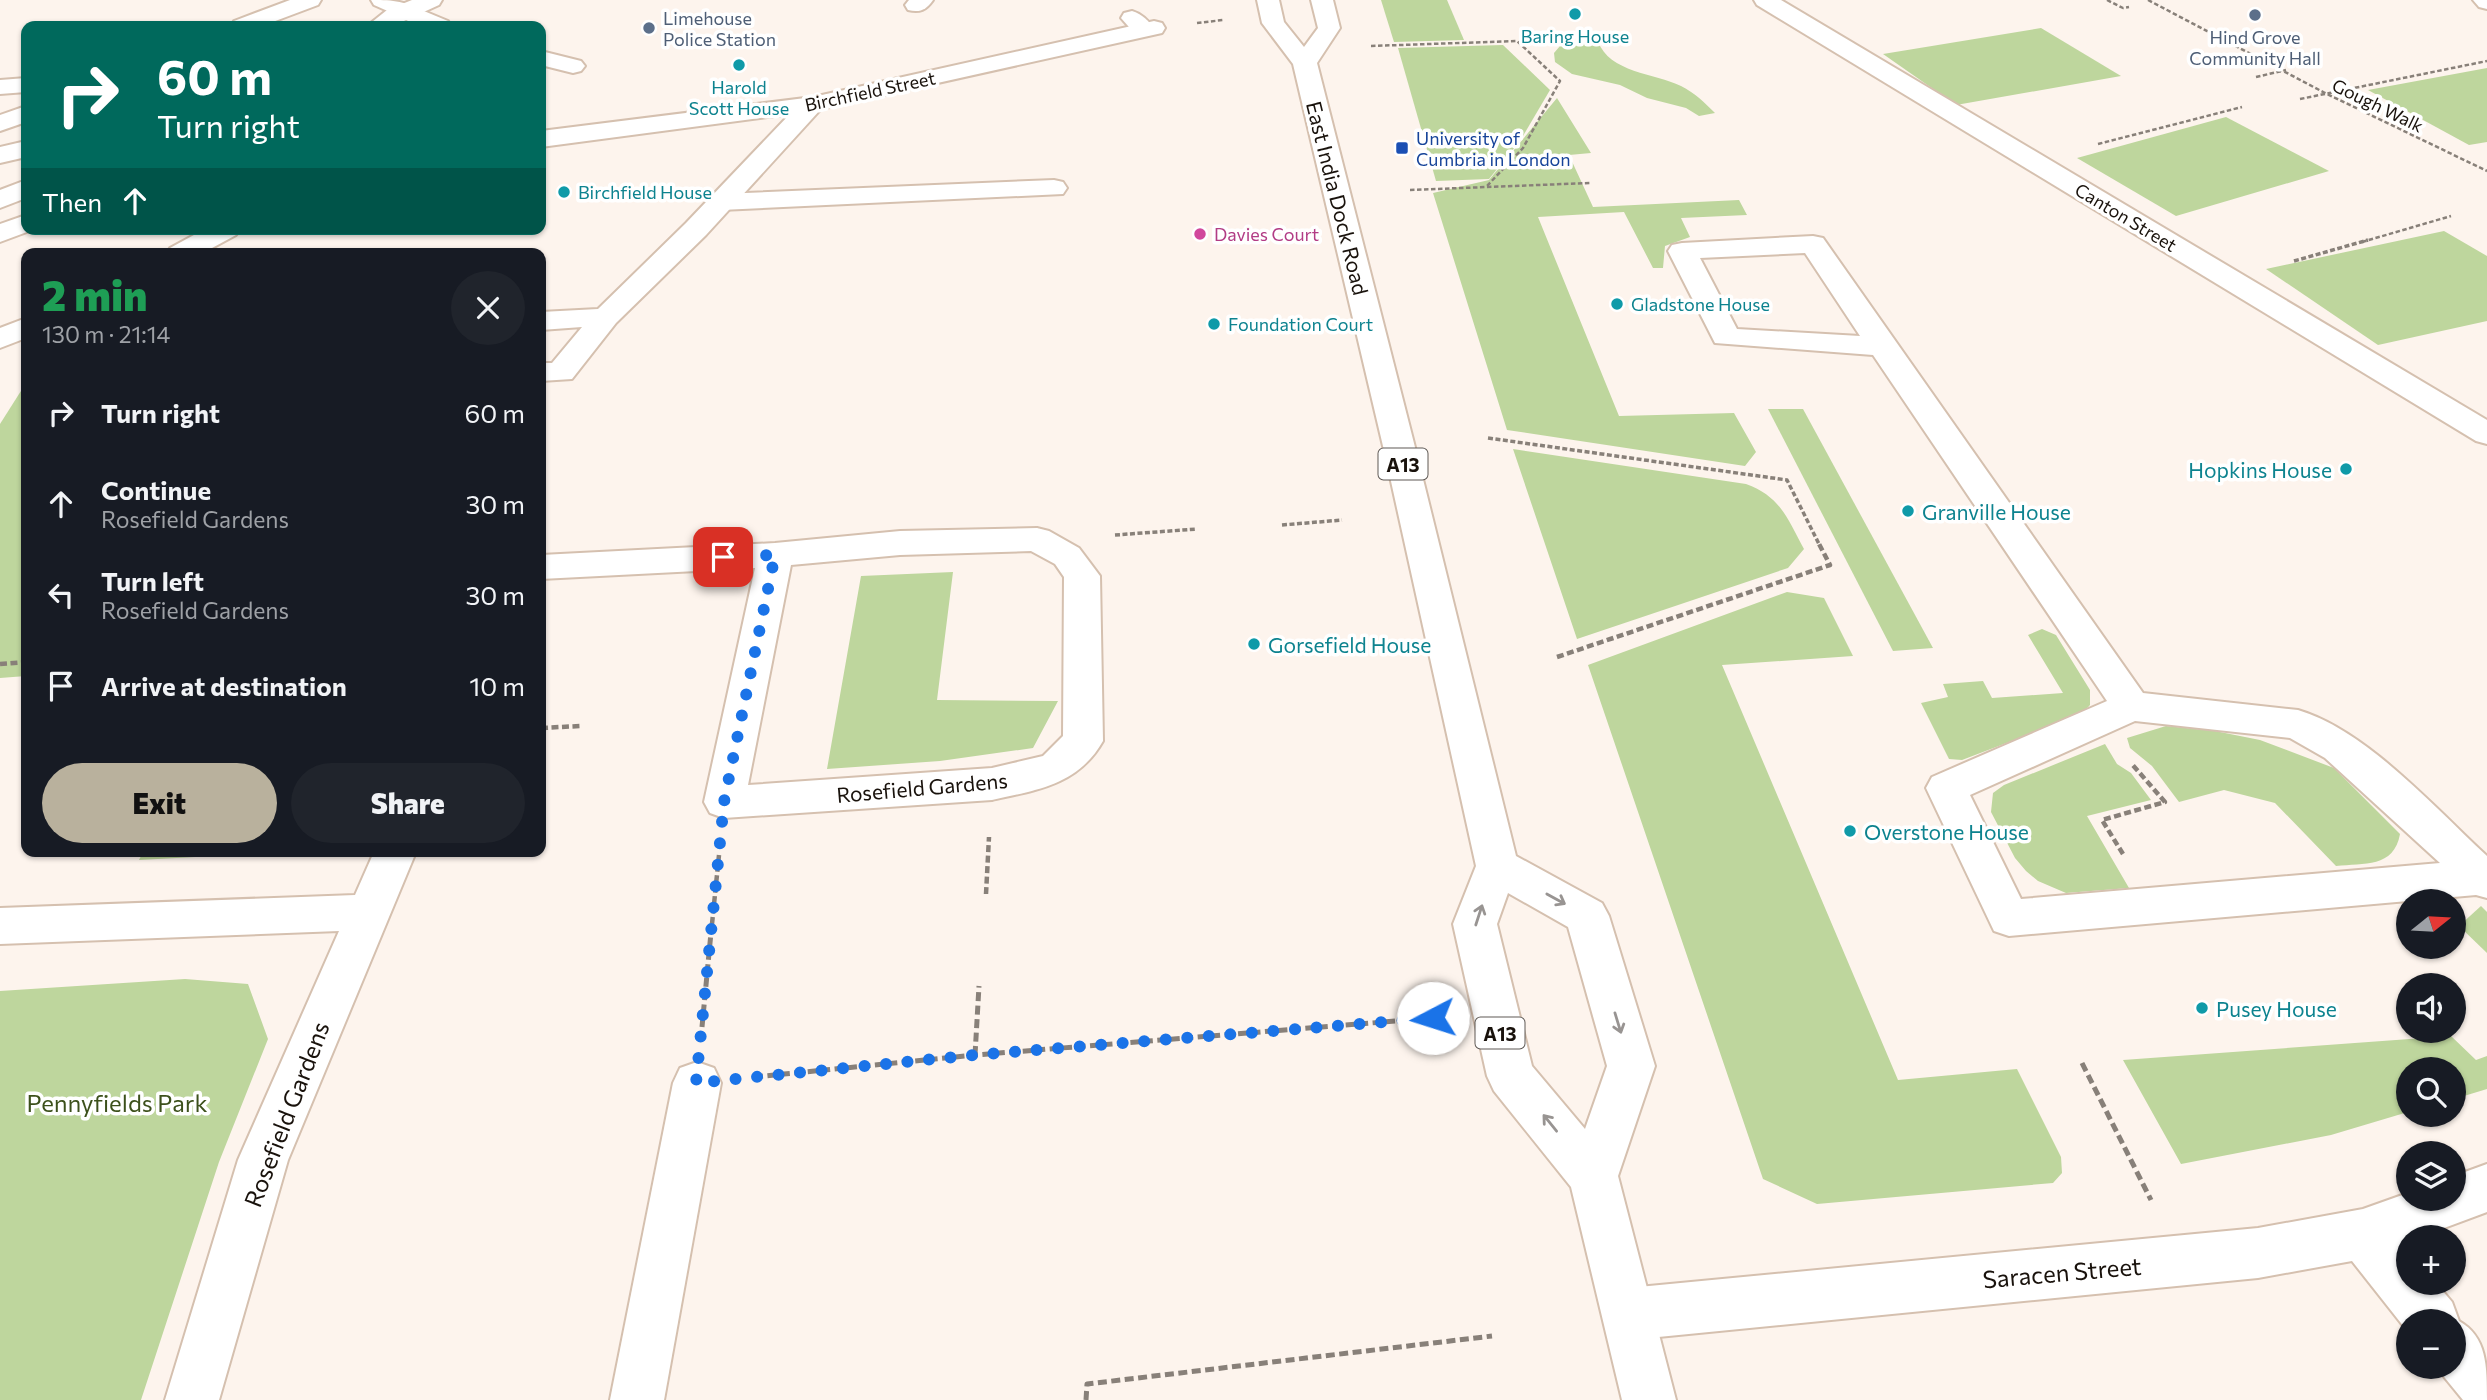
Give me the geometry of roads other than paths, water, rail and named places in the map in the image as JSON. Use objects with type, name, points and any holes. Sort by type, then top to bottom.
[{"type":"main road","points":[[255,21],[310,0]]},
{"type":"main road","points":[[368,21],[431,0]]},
{"type":"main road","name":"East India Dock Road","points":[[1268,0],[1273,23],[1305,63],[1403,463],[1497,866]]},
{"type":"main road","points":[[1305,63],[1329,28],[1322,0]]},
{"type":"main road","name":"Canton Street","points":[[1765,0],[2487,434]]},
{"type":"main road","points":[[391,13],[421,21]]},
{"type":"main road","name":"Birchfield Street","points":[[546,138],[813,104],[1144,25]]},
{"type":"main road","points":[[546,59],[573,66]]},
{"type":"main road","points":[[0,87],[21,85]]},
{"type":"main road","points":[[546,372],[561,372],[606,317],[721,202],[813,104]]},
{"type":"main road","points":[[0,124],[21,115]]},
{"type":"main road","points":[[0,155],[21,150]]},
{"type":"main road","points":[[721,202],[1054,188]]},
{"type":"main road","points":[[0,200],[21,190]]},
{"type":"main road","points":[[0,234],[21,225]]},
{"type":"main road","points":[[191,248],[215,235]]},
{"type":"main road","points":[[1882,346],[1727,337],[1682,251],[1813,244],[1882,346],[2003,525],[2116,713]]},
{"type":"main road","points":[[546,321],[606,317]]},
{"type":"main road","points":[[0,339],[21,329]]},
{"type":"main road","name":"Rosefield Gardens","points":[[546,567],[775,555],[900,543],[1037,540],[1068,556],[1082,576],[1083,741],[1057,767],[1032,776],[992,784],[724,802],[775,555]]},
{"type":"main road","points":[[2116,713],[2298,724],[2339,747],[2485,879],[2008,918],[1946,788],[2116,713]]},
{"type":"main road","name":"Rosefield Gardens","points":[[192,1400],[263,1160],[393,857]]},
{"type":"main road","points":[[1497,866],[1587,916],[1631,1066],[1593,1176]]},
{"type":"main road","name":"A13","points":[[1497,866],[1475,924],[1511,1076],[1593,1176],[1649,1400]]},
{"type":"main road","points":[[0,926],[369,912]]},
{"type":"main road","points":[[637,1400],[696,1083]]},
{"type":"main road","name":"Saracen Street","points":[[1628,1314],[2258,1253],[2363,1234],[2487,1188]]},
{"type":"main road","points":[[2363,1234],[2423,1309]]},
{"type":"main road","points":[[2466,1361],[2487,1387]]},
{"type":"place","name":"Baring House","points":[[1575,14]]},
{"type":"place","name":"Hind Grove Community Hall","points":[[2255,15]]},
{"type":"place","name":"Limehouse Police Station","points":[[649,28]]},
{"type":"place","name":"Harold Scott House","points":[[739,65]]},
{"type":"place","name":"University of Cumbria in London","points":[[1402,148]]},
{"type":"place","name":"Birchfield House","points":[[564,192]]},
{"type":"place","name":"Davies Court","points":[[1200,234]]},
{"type":"place","name":"Gladstone House","points":[[1617,304]]},
{"type":"place","name":"Foundation Court","points":[[1214,324]]},
{"type":"place","name":"Hopkins House","points":[[2346,469]]},
{"type":"place","name":"Granville House","points":[[1908,511]]},
{"type":"place","name":"Gorsefield House","points":[[1254,644]]},
{"type":"place","name":"Overstone House","points":[[1850,831]]},
{"type":"place","name":"Pusey House","points":[[2202,1008]]},
{"type":"park label","name":"Pennyfields Park","points":[[117,1102]]}]
